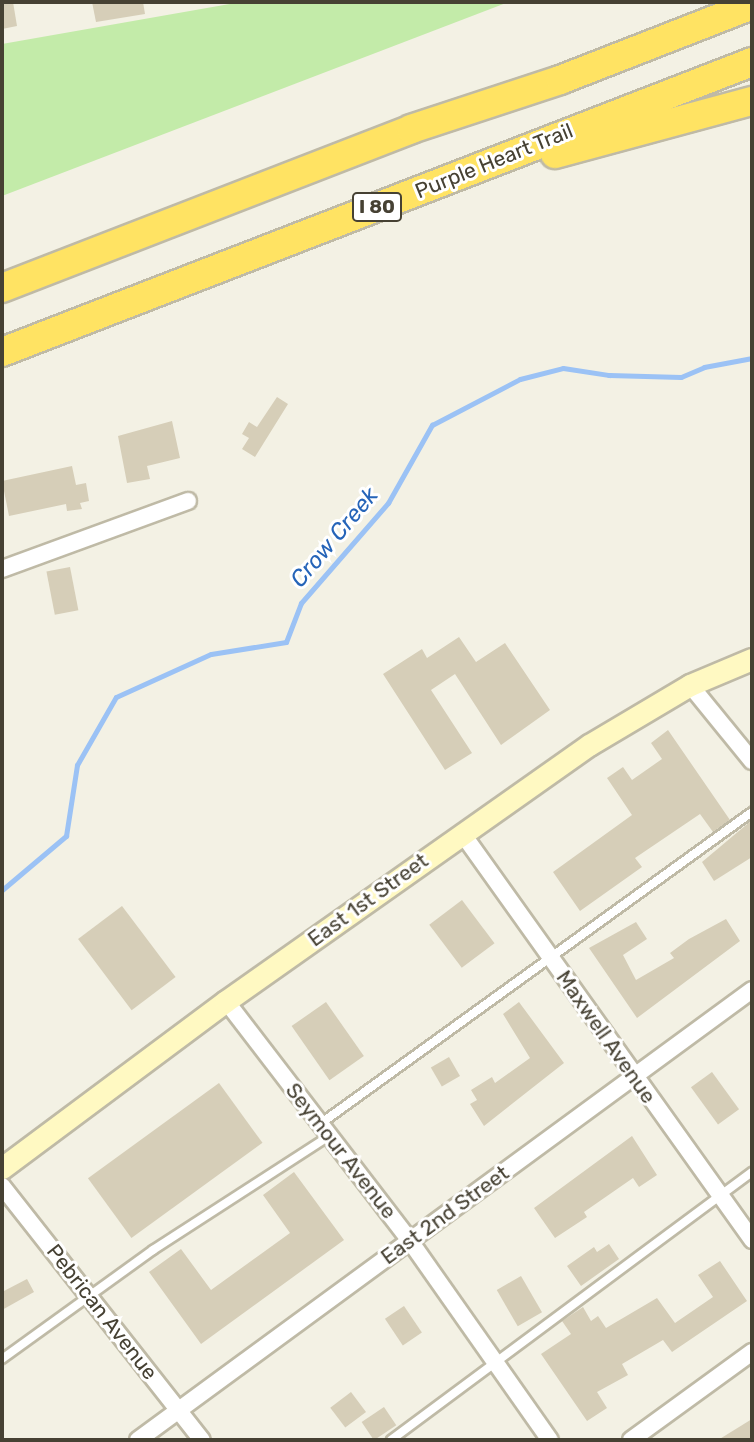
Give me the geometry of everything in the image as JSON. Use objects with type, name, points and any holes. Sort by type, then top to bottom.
[{"type":"highway","points":[[560,80],[721,2]]},
{"type":"highway","points":[[2,288],[411,129],[560,80],[752,5]]},
{"type":"highway","name":"Purple Heart Trail","points":[[2,352],[752,62]]},
{"type":"highway","points":[[319,230],[563,151],[752,101]]},
{"type":"street","points":[[2,569],[188,501]]},
{"type":"street","name":"East 1st Street","points":[[2,1168],[226,1002],[589,745],[690,685],[752,659]]},
{"type":"street","points":[[690,685],[752,761]]},
{"type":"street","name":"Maxwell Avenue","points":[[462,833],[752,1240]]},
{"type":"street","name":"East 2nd Street","points":[[138,1440],[752,990]]},
{"type":"street","name":"Seymour Avenue","points":[[226,1002],[410,1241],[550,1440]]},
{"type":"street","name":"Pebrican Avenue","points":[[2,1186],[202,1440]]},
{"type":"street","points":[[631,1440],[752,1352]]},
{"type":"lane","points":[[2,1359],[325,1130],[550,958],[752,812]]},
{"type":"lane","points":[[391,1440],[752,1172]]},
{"type":"green space","points":[[241,2],[506,3],[2,196],[2,44]]},
{"type":"building","points":[[2,2],[13,2],[17,26],[2,29]]},
{"type":"building","points":[[92,2],[143,2],[145,14],[96,22]]},
{"type":"building","points":[[277,397],[288,404],[255,457],[242,449],[249,438],[242,434],[249,422],[257,427]]},
{"type":"building","points":[[172,421],[180,458],[147,466],[150,479],[127,483],[118,436]]},
{"type":"building","points":[[72,466],[76,485],[86,483],[89,501],[80,503],[82,509],[67,511],[66,504],[9,516],[2,481]]},
{"type":"building","points":[[70,567],[78,610],[55,615],[46,572]]},
{"type":"building","points":[[459,637],[476,662],[505,643],[550,710],[501,745],[455,674],[431,690],[472,753],[445,770],[383,674],[422,649],[427,658]]},
{"type":"building","points":[[668,730],[730,820],[713,832],[700,814],[635,858],[642,867],[580,911],[553,872],[632,815],[607,778],[623,767],[632,780],[662,759],[651,743]]},
{"type":"building","points":[[752,820],[752,857],[714,881],[702,862]]},
{"type":"building","points":[[462,900],[494,943],[462,968],[429,925]]},
{"type":"building","points":[[122,906],[176,977],[132,1010],[78,939]]},
{"type":"building","points":[[726,919],[740,941],[637,1018],[589,948],[636,922],[647,939],[623,955],[636,980],[674,958],[670,953],[689,939]]},
{"type":"building","points":[[326,1002],[364,1056],[329,1080],[292,1026]]},
{"type":"building","points":[[519,1002],[564,1063],[484,1126],[470,1104],[477,1100],[471,1090],[492,1077],[495,1083],[530,1058],[503,1014]]},
{"type":"building","points":[[449,1057],[460,1076],[442,1087],[431,1068]]},
{"type":"building","points":[[712,1072],[739,1109],[718,1124],[691,1087]]},
{"type":"building","points":[[219,1083],[262,1143],[131,1238],[88,1178]]},
{"type":"building","points":[[632,1136],[657,1175],[639,1187],[633,1178],[584,1212],[587,1217],[555,1238],[534,1208]]},
{"type":"building","points":[[294,1172],[344,1240],[201,1344],[149,1272],[181,1249],[211,1290],[290,1233],[263,1195]]},
{"type":"building","points":[[609,1244],[619,1259],[581,1286],[567,1266],[594,1247],[597,1252]]},
{"type":"building","points":[[720,1261],[747,1301],[672,1352],[663,1340],[622,1364],[628,1375],[597,1392],[607,1408],[587,1421],[541,1354],[571,1334],[562,1321],[583,1307],[591,1321],[598,1316],[606,1328],[657,1298],[675,1323],[713,1297],[698,1275]]},
{"type":"building","points":[[521,1276],[542,1312],[518,1326],[497,1290]]},
{"type":"building","points":[[27,1279],[34,1292],[2,1310],[2,1292]]},
{"type":"building","points":[[404,1306],[422,1333],[403,1345],[385,1319]]},
{"type":"building","points":[[351,1392],[366,1412],[345,1428],[330,1408]]},
{"type":"building","points":[[384,1407],[396,1425],[374,1440],[362,1422]]},
{"type":"building","points":[[752,1419],[752,1440],[718,1440]]},
{"type":"waterway","name":"Crow Creek","points":[[2,890],[66,836],[77,765],[116,697],[211,654],[286,642],[301,603],[388,503],[432,425],[520,379],[563,368],[609,375],[681,377],[704,367],[752,358]]}]
